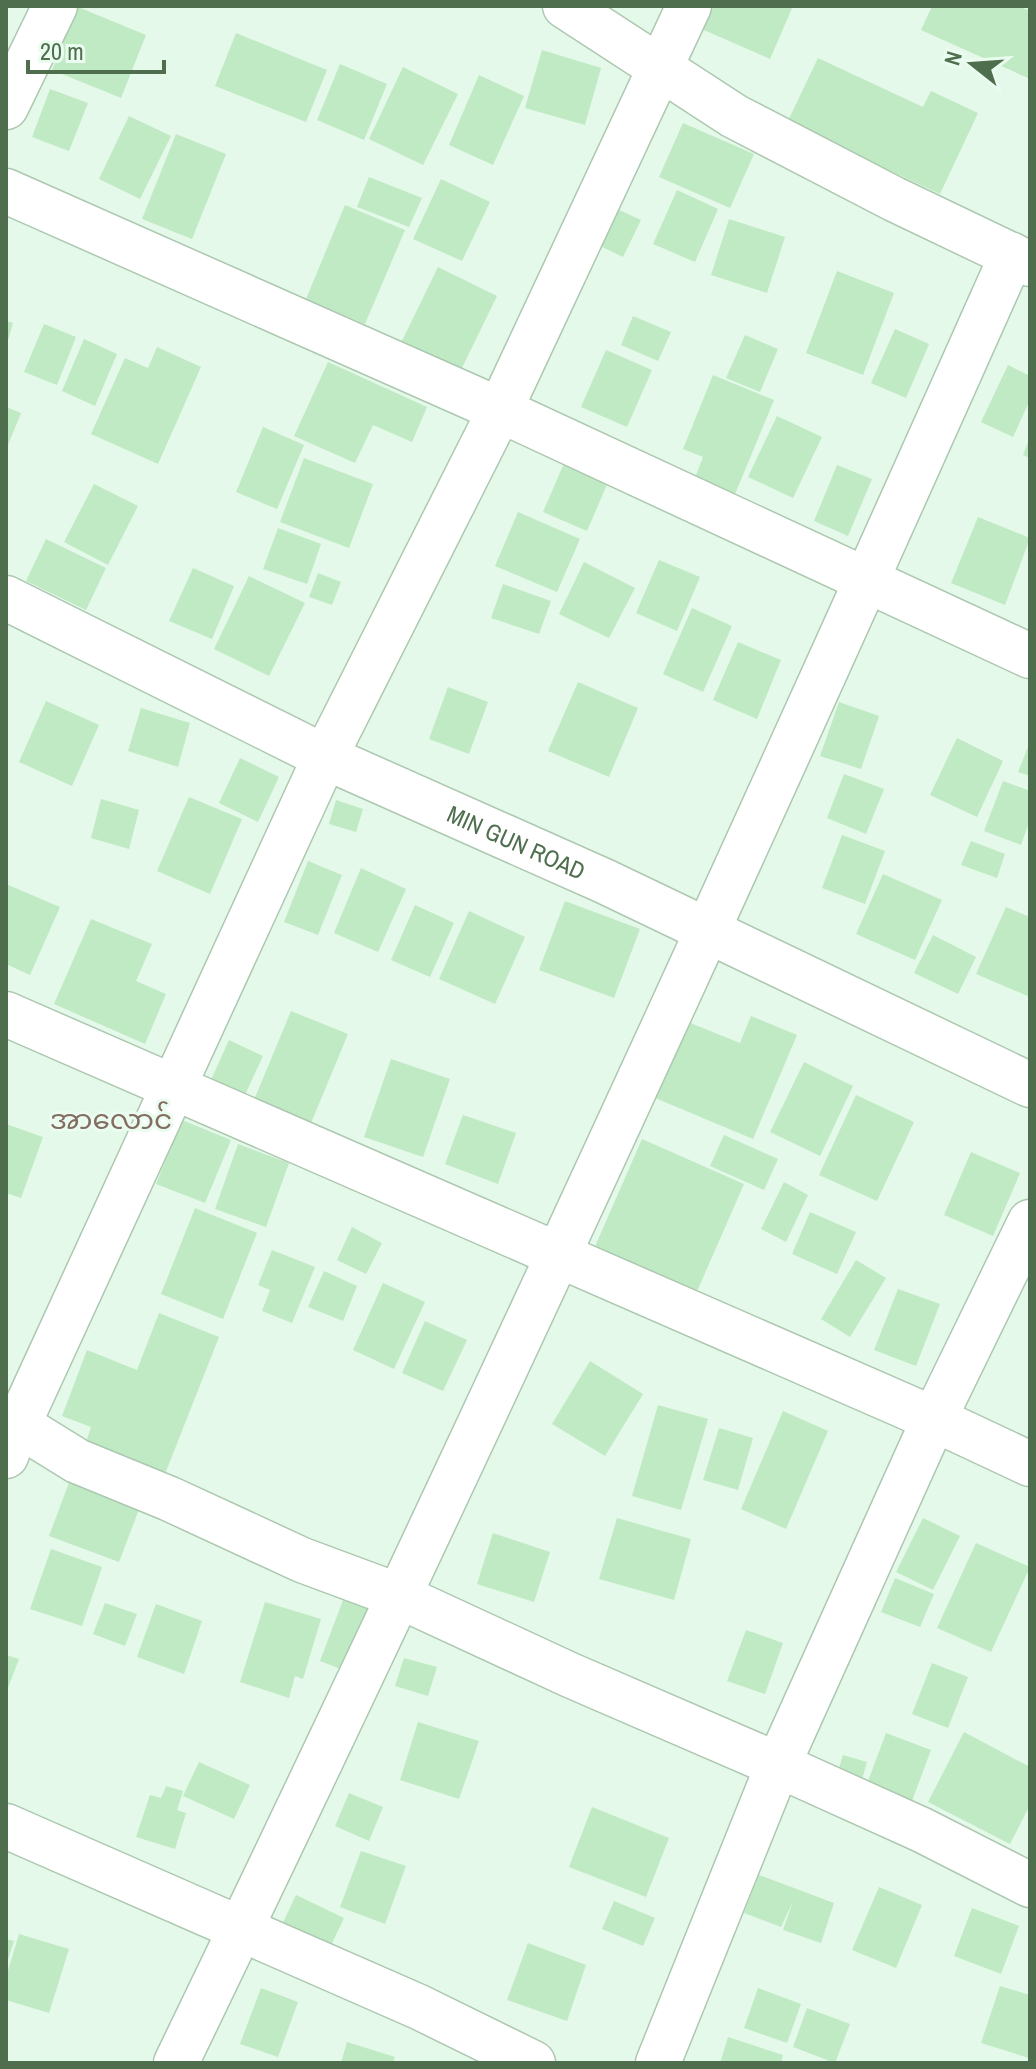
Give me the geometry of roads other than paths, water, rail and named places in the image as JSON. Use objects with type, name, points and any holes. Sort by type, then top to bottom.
[{"type":"street","points":[[6,107],[55,6]]},
{"type":"street","points":[[176,2063],[399,1596],[868,579],[1021,259],[894,199],[734,116],[565,6]]},
{"type":"street","points":[[689,6],[500,410],[325,757],[174,1089],[10,1432],[170,1499],[302,1560],[399,1596],[922,1830],[1030,1885]]},
{"type":"street","points":[[6,191],[500,410],[1030,656]]},
{"type":"street","name":"MIN GUN ROAD","points":[[6,598],[325,757],[604,881],[1030,1085]]},
{"type":"street","points":[[6,1014],[934,1419],[1030,1464]]},
{"type":"street","points":[[658,2063],[778,1765],[934,1419],[1030,1222]]},
{"type":"street","points":[[6,1826],[419,2007],[533,2063]]},
{"type":"district","name":"အာလောင်","points":[[111,1119]]}]
